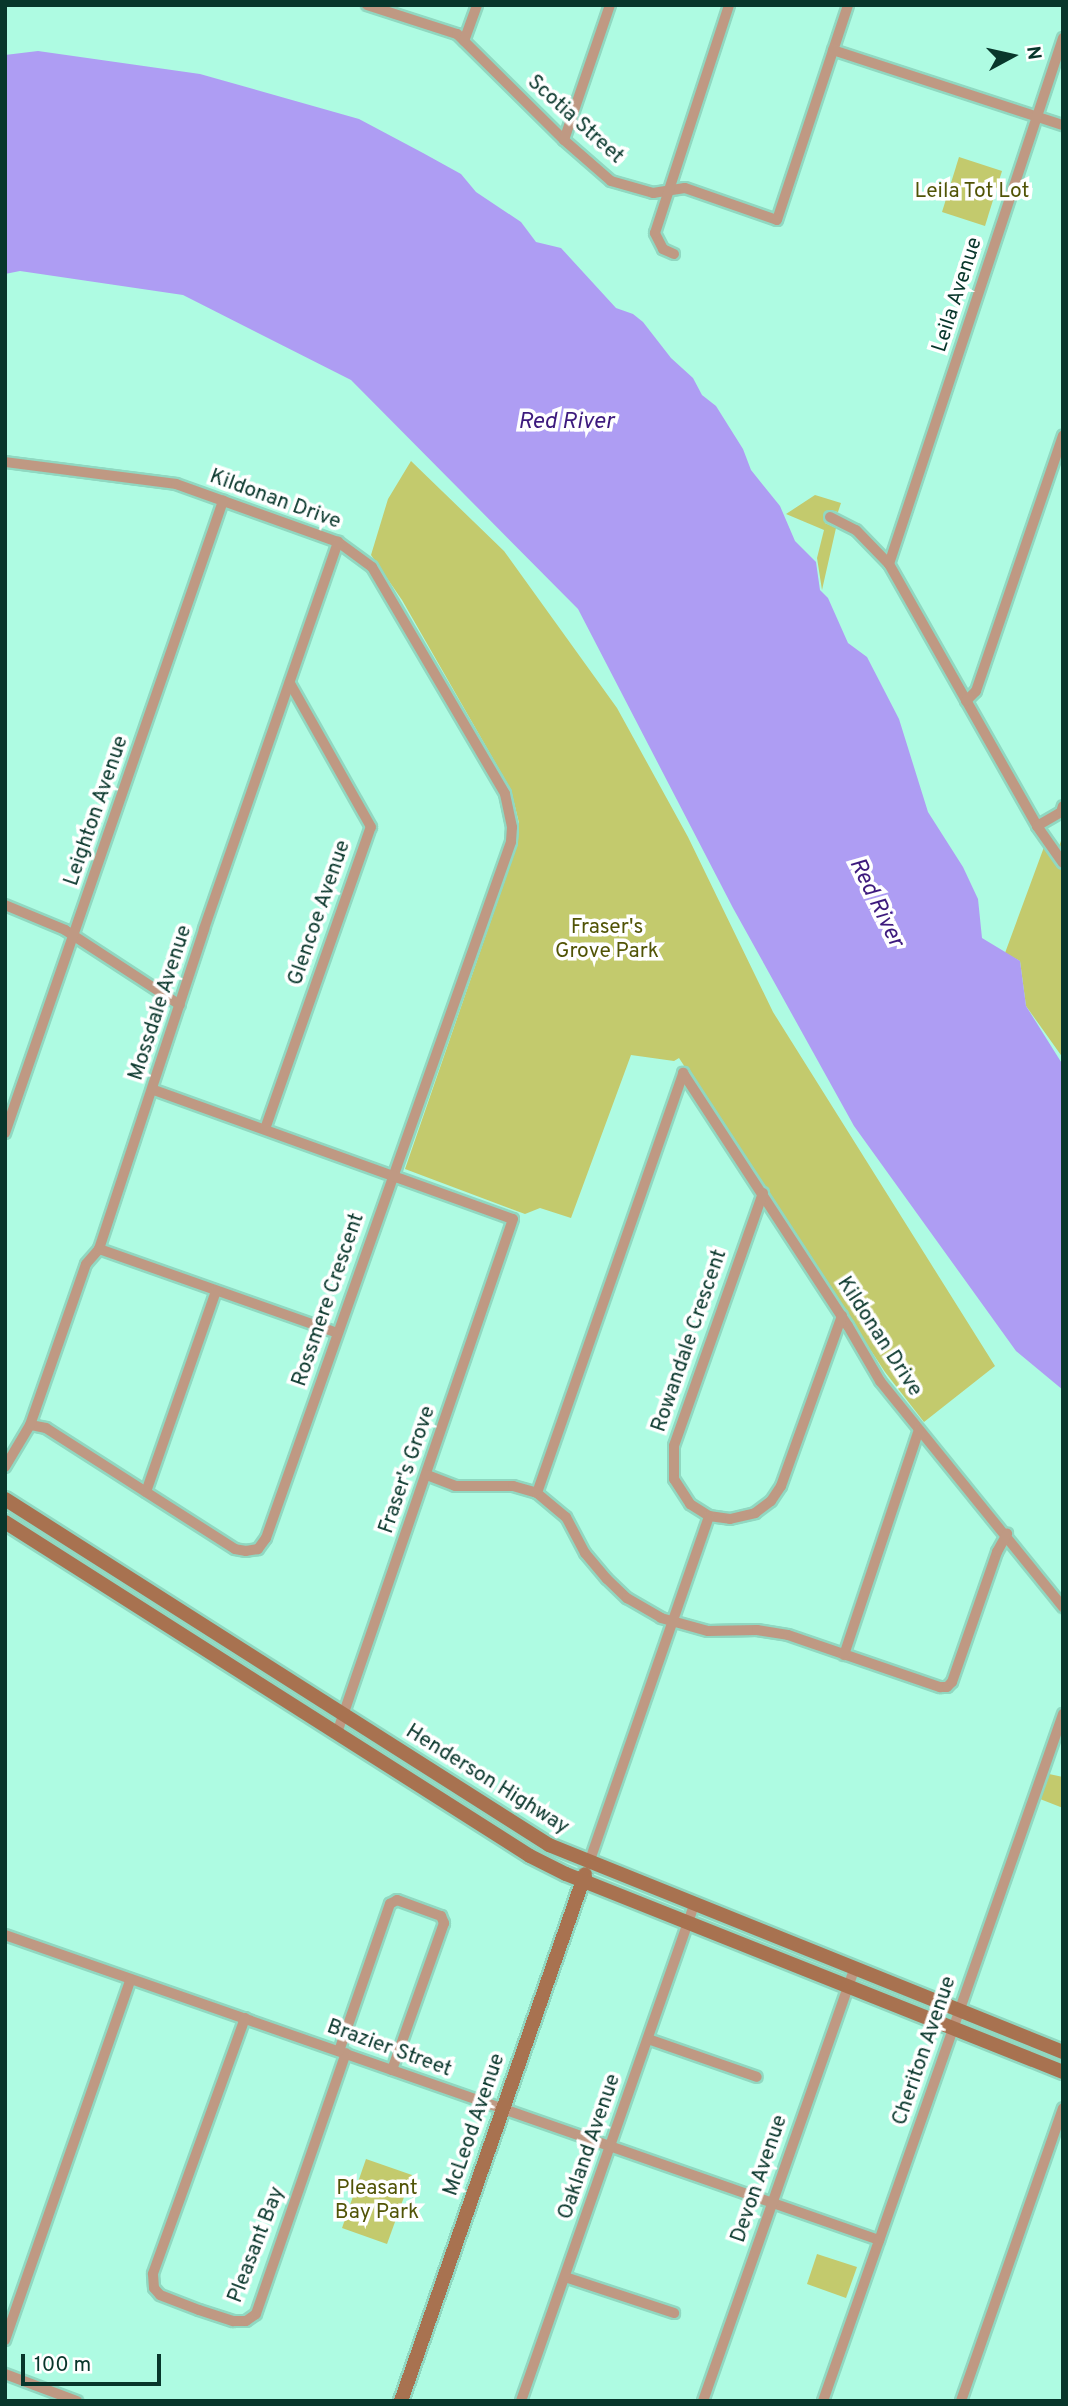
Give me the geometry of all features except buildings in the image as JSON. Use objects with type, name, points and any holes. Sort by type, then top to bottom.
[{"type":"main road","name":"Henderson Highway","points":[[5,1499],[523,1831],[589,1863],[1063,2052]]},
{"type":"main road","name":"Henderson Highway","points":[[5,1522],[530,1856],[688,1923],[1063,2072]]},
{"type":"main road","points":[[62,1558],[72,1542]]},
{"type":"main road","points":[[159,1620],[168,1603]]},
{"type":"main road","points":[[459,1812],[478,1801]]},
{"type":"main road","name":"McLeod Avenue","points":[[401,2401],[589,1863]]},
{"type":"street","name":"Scotia Street","points":[[367,5],[457,34],[564,140],[611,181],[653,193],[685,188],[777,220],[833,50]]},
{"type":"street","points":[[464,41],[477,5]]},
{"type":"street","points":[[564,140],[610,5]]},
{"type":"street","points":[[674,254],[663,249],[655,233],[729,5]]},
{"type":"street","points":[[848,5],[833,50],[1063,125]]},
{"type":"street","name":"Leila Avenue","points":[[889,564],[1063,38]]},
{"type":"street","points":[[966,701],[976,691],[1063,435]]},
{"type":"street","name":"Kildonan Drive","points":[[5,462],[176,484],[338,542],[372,567],[505,794],[511,811]]},
{"type":"street","name":"Leighton Avenue","points":[[5,1133],[223,501]]},
{"type":"street","points":[[830,517],[856,530],[889,564],[1037,826],[1063,863]]},
{"type":"street","name":"Mossdale Avenue","points":[[5,1467],[30,1425],[86,1265],[99,1249],[338,542]]},
{"type":"street","name":"Glencoe Avenue","points":[[265,1129],[371,827],[290,683]]},
{"type":"street","points":[[1037,826],[1061,812],[1063,806]]},
{"type":"street","name":"Rossmere Crescent","points":[[30,1425],[46,1429],[235,1549],[258,1549],[266,1538],[511,842],[511,811]]},
{"type":"street","points":[[5,905],[75,936],[180,1005]]},
{"type":"street","name":"Kildonan Drive","points":[[537,1493],[684,1073],[842,1316],[880,1381],[1063,1606]]},
{"type":"street","points":[[154,1090],[394,1175]]},
{"type":"street","name":"Fraser's Grove","points":[[337,1733],[513,1219],[394,1175]]},
{"type":"street","name":"Rowandale Crescent","points":[[709,1516],[690,1504],[676,1485],[672,1454],[763,1193]]},
{"type":"street","points":[[99,1249],[338,1333]]},
{"type":"street","points":[[146,1492],[216,1291]]},
{"type":"street","points":[[589,1863],[709,1516],[730,1519],[745,1517],[765,1507],[776,1495],[842,1316]]},
{"type":"street","points":[[844,1655],[919,1430]]},
{"type":"street","points":[[427,1475],[455,1486],[513,1486],[537,1493],[566,1517],[584,1553],[627,1598],[674,1622],[708,1631],[773,1632],[940,1687],[947,1687],[952,1682],[997,1552],[1007,1534]]},
{"type":"street","name":"Cheriton Avenue","points":[[823,2401],[1063,1714]]},
{"type":"street","points":[[342,2052],[390,1904],[397,1900],[441,1916],[444,1923],[392,2070]]},
{"type":"street","name":"Oakland Avenue","points":[[521,2401],[694,1905]]},
{"type":"street","name":"Brazier Street","points":[[5,1935],[609,2148],[773,2201],[880,2240]]},
{"type":"street","name":"Devon Avenue","points":[[703,2401],[854,1969]]},
{"type":"street","points":[[5,2340],[131,1979]]},
{"type":"street","name":"Pleasant Bay","points":[[246,2018],[153,2274],[154,2288],[160,2295],[199,2310],[233,2321],[246,2321],[256,2314],[342,2052]]},
{"type":"street","points":[[648,2039],[757,2077]]},
{"type":"street","points":[[961,2401],[1063,2108]]},
{"type":"street","points":[[565,2277],[674,2313]]},
{"type":"street","points":[[5,2374],[77,2401]]},
{"type":"green space","name":"Leila Tot Lot","points":[[959,157],[1002,171],[985,226],[942,212]]},
{"type":"green space","name":"Fraser's Grove Park","points":[[411,461],[504,551],[617,708],[688,837],[773,1012],[995,1366],[924,1422],[885,1372],[679,1058],[674,1061],[631,1055],[571,1218],[540,1208],[525,1214],[405,1169],[517,845],[519,823],[511,790],[402,600],[371,555],[388,499]]},
{"type":"green space","points":[[815,495],[841,503],[838,512],[829,510],[825,523],[836,528],[822,590],[817,558],[824,530],[786,514]]},
{"type":"green space","points":[[1063,835],[1063,1058],[1026,1006],[1020,961],[1005,953],[1044,847],[1055,858]]},
{"type":"green space","points":[[1049,1774],[1063,1777],[1063,1808],[1040,1799]]},
{"type":"green space","name":"Pleasant Bay Park","points":[[366,2159],[412,2175],[387,2244],[342,2228]]},
{"type":"green space","points":[[817,2254],[857,2267],[846,2298],[807,2284]]},
{"type":"water","name":"Red River","points":[[38,51],[200,74],[359,119],[461,174],[476,192],[521,222],[536,242],[561,248],[616,308],[633,314],[643,322],[671,358],[693,378],[702,395],[716,406],[743,449],[751,470],[780,506],[795,541],[816,562],[820,590],[828,598],[848,643],[867,657],[899,719],[928,812],[963,867],[978,899],[982,938],[1020,961],[1026,1006],[1063,1065],[1063,1390],[1016,1351],[854,1126],[733,908],[578,609],[351,380],[183,295],[20,271],[5,274],[5,55]]}]
